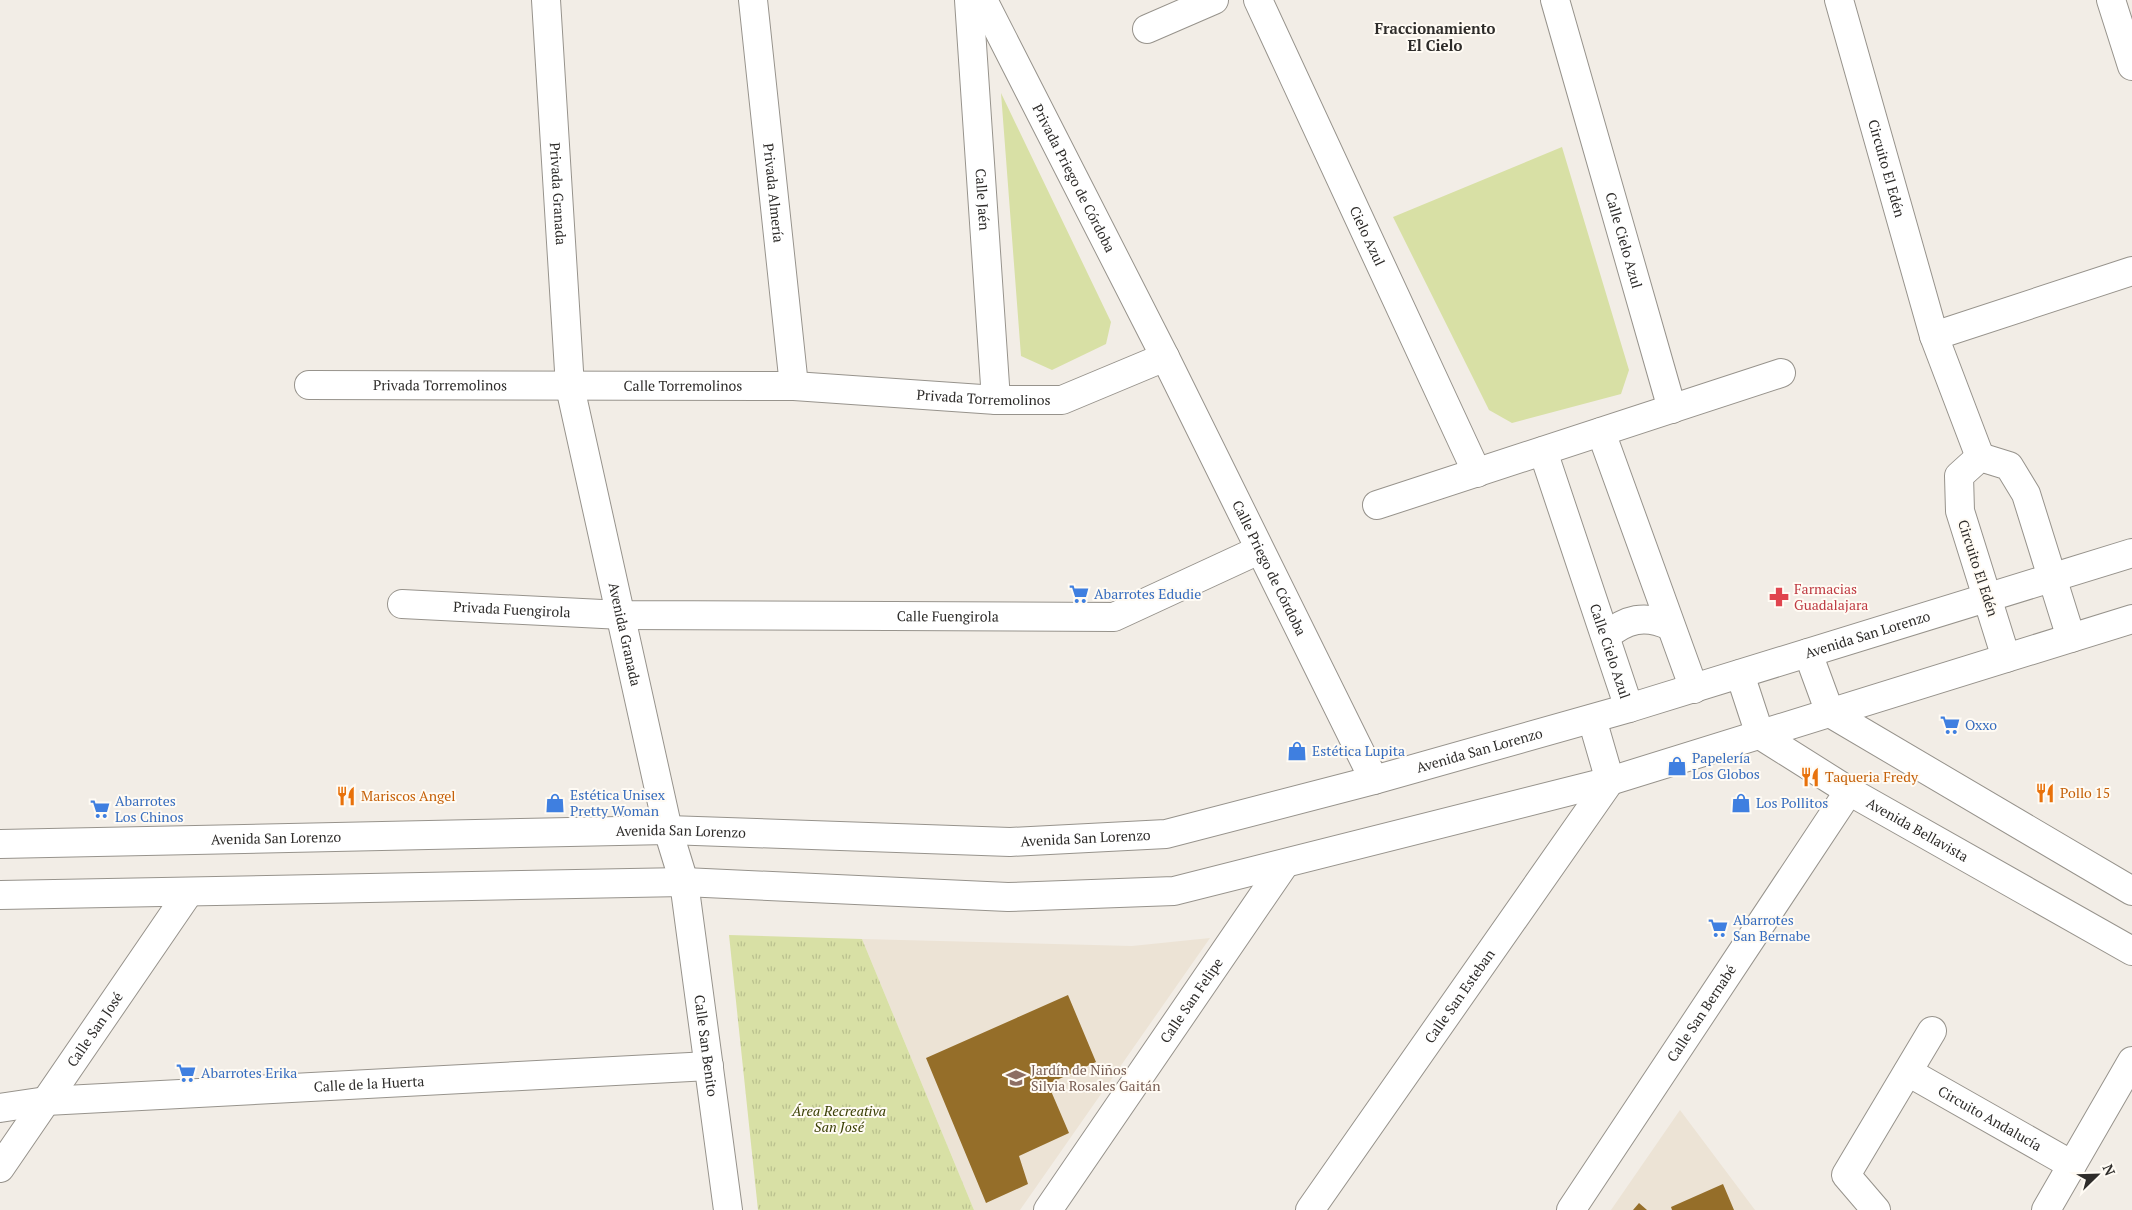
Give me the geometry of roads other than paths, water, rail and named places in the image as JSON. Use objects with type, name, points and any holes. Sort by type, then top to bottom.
[{"type":"street","name":"Privada Granada","points":[[546,0],[570,386]]},
{"type":"street","name":"Privada Almería","points":[[754,0],[794,386]]},
{"type":"street","name":"Calle Jaén","points":[[969,0],[996,400]]},
{"type":"street","name":"Privada Priego de Córdoba","points":[[983,0],[1165,357]]},
{"type":"street","points":[[1147,29],[1214,0]]},
{"type":"street","name":"Cielo Azul","points":[[1258,0],[1477,473]]},
{"type":"street","name":"Calle Cielo Azul","points":[[1555,0],[1672,409]]},
{"type":"street","name":"Circuito El Edén","points":[[1839,0],[1934,336],[1980,457],[1959,476],[1960,511],[2006,658]]},
{"type":"street","points":[[2111,0],[2132,66]]},
{"type":"street","points":[[1934,336],[2132,271]]},
{"type":"street","name":"Privada Torremolinos","points":[[794,386],[996,400],[1062,400],[1165,357]]},
{"type":"street","name":"Calle Priego de Córdoba","points":[[1165,357],[1374,780]]},
{"type":"street","points":[[1377,505],[1781,373]]},
{"type":"street","name":"Privada Torremolinos","points":[[309,385],[570,386]]},
{"type":"street","name":"Calle Torremolinos","points":[[570,386],[794,386]]},
{"type":"street","name":"Avenida Granada","points":[[570,386],[668,830],[684,882]]},
{"type":"street","points":[[1600,432],[1694,689]]},
{"type":"street","name":"Calle Cielo Azul","points":[[1544,451],[1630,708]]},
{"type":"street","points":[[1980,457],[2008,466],[2026,494],[2071,638]]},
{"type":"street","name":"Calle Fuengirola","points":[[622,615],[1114,617],[1259,550]]},
{"type":"street","name":"Avenida San Lorenzo","points":[[0,844],[668,830],[1010,842],[1166,834],[1374,780],[1630,708],[2132,553]]},
{"type":"street","name":"Privada Fuengirola","points":[[402,604],[622,615]]},
{"type":"street","points":[[1606,636],[1626,622],[1637,619],[1648,618],[1670,626]]},
{"type":"street","points":[[0,895],[684,882],[1008,897],[1174,891],[1610,782],[2132,619]]},
{"type":"street","points":[[1808,653],[1830,713],[2132,891]]},
{"type":"street","points":[[1740,674],[1760,735]]},
{"type":"street","points":[[1592,719],[1610,782]]},
{"type":"street","name":"Avenida Bellavista","points":[[1760,735],[1848,791],[2132,951]]},
{"type":"street","name":"Calle San Esteban","points":[[1310,1210],[1610,782]]},
{"type":"street","name":"Calle San Bernabé","points":[[1571,1210],[1848,791]]},
{"type":"street","name":"Calle San Felipe","points":[[1048,1210],[1284,865]]},
{"type":"street","name":"Calle San Benito","points":[[684,882],[728,1210]]},
{"type":"street","name":"Calle San José","points":[[0,1168],[189,892]]},
{"type":"street","points":[[1876,1210],[1846,1174],[1932,1031]]},
{"type":"street","points":[[2046,1210],[2132,1061]]},
{"type":"street","name":"Calle de la Huerta","points":[[0,1108],[46,1101],[709,1066]]},
{"type":"street","name":"Circuito Andalucía","points":[[1908,1072],[2072,1165]]},
{"type":"place","name":"Abarrotes Edudie","points":[[1079,594]]},
{"type":"place","name":"Farmacias Guadalajara","points":[[1779,597]]},
{"type":"place","name":"Oxxo","points":[[1950,725]]},
{"type":"place","name":"Estética Lupita","points":[[1297,751]]},
{"type":"place","name":"Papelería Los Globos","points":[[1677,766]]},
{"type":"place","name":"Taqueria Fredy","points":[[1810,777]]},
{"type":"place","name":"Pollo 15","points":[[2045,793]]},
{"type":"place","name":"Mariscos Angel","points":[[346,796]]},
{"type":"place","name":"Estética Unisex Pretty Woman","points":[[555,803]]},
{"type":"place","name":"Los Pollitos","points":[[1741,803]]},
{"type":"place","name":"Abarrotes Los Chinos","points":[[100,809]]},
{"type":"place","name":"Abarrotes San Bernabe","points":[[1718,928]]},
{"type":"place","name":"Abarrotes Erika","points":[[186,1073]]},
{"type":"place","name":"Jardín de Niños Silvia Rosales Gaitán","points":[[1016,1078]]},
{"type":"district","name":"Fraccionamiento El Cielo","points":[[1435,38]]},
{"type":"park label","name":"Área Recreativa San José","points":[[839,1120]]}]
